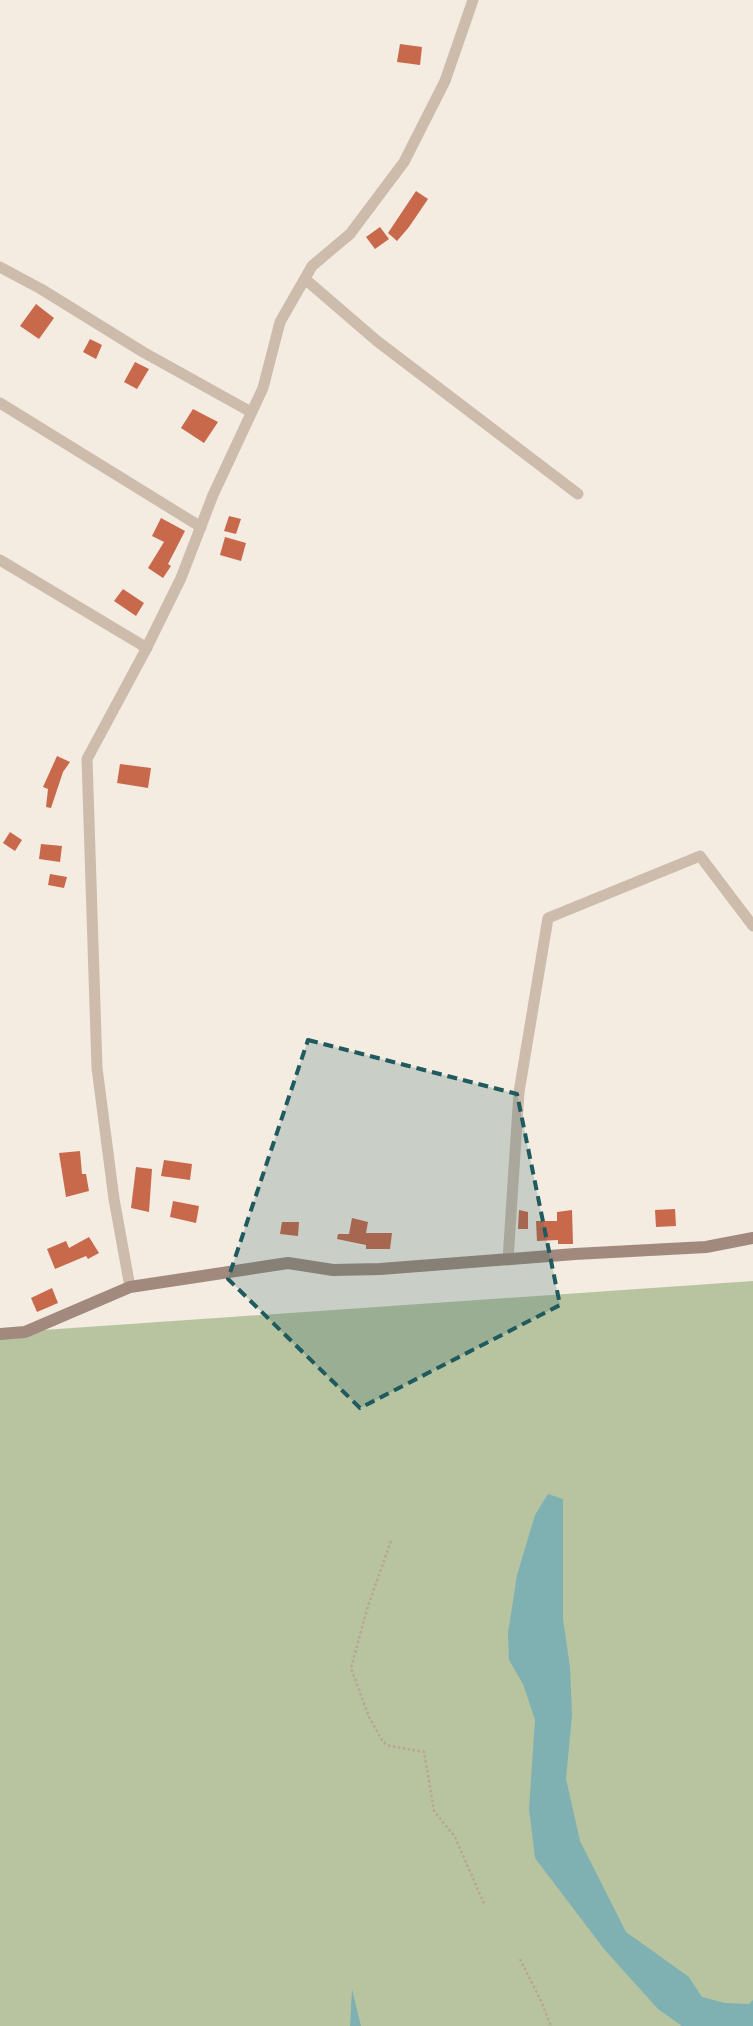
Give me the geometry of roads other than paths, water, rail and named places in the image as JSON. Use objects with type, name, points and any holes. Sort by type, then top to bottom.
[{"type":"main road","points":[[0,1334],[25,1332],[130,1287],[288,1263],[333,1270],[380,1270],[575,1254],[706,1247],[753,1238]]},
{"type":"street","points":[[130,1287],[114,1199],[98,1068],[87,759],[147,648],[181,578],[213,495],[262,388],[280,322],[312,266],[350,234],[404,162],[445,81],[473,0]]},
{"type":"street","points":[[0,267],[41,289],[143,352],[251,412]]},
{"type":"street","points":[[304,279],[377,341],[578,494]]},
{"type":"street","points":[[0,403],[201,527]]},
{"type":"street","points":[[0,560],[147,648]]},
{"type":"street","points":[[508,1260],[520,1092],[548,918],[700,856],[753,926]]},
{"type":"water","points":[[548,1494],[563,1499],[563,1619],[570,1667],[572,1715],[566,1779],[580,1841],[626,1932],[689,1977],[702,1997],[725,2003],[749,2004],[753,2000],[753,2026],[682,2026],[658,2009],[604,1949],[535,1858],[529,1809],[535,1720],[523,1684],[509,1660],[508,1633],[517,1575],[535,1515]]},
{"type":"water","points":[[352,1989],[361,2026],[350,2026]]}]
